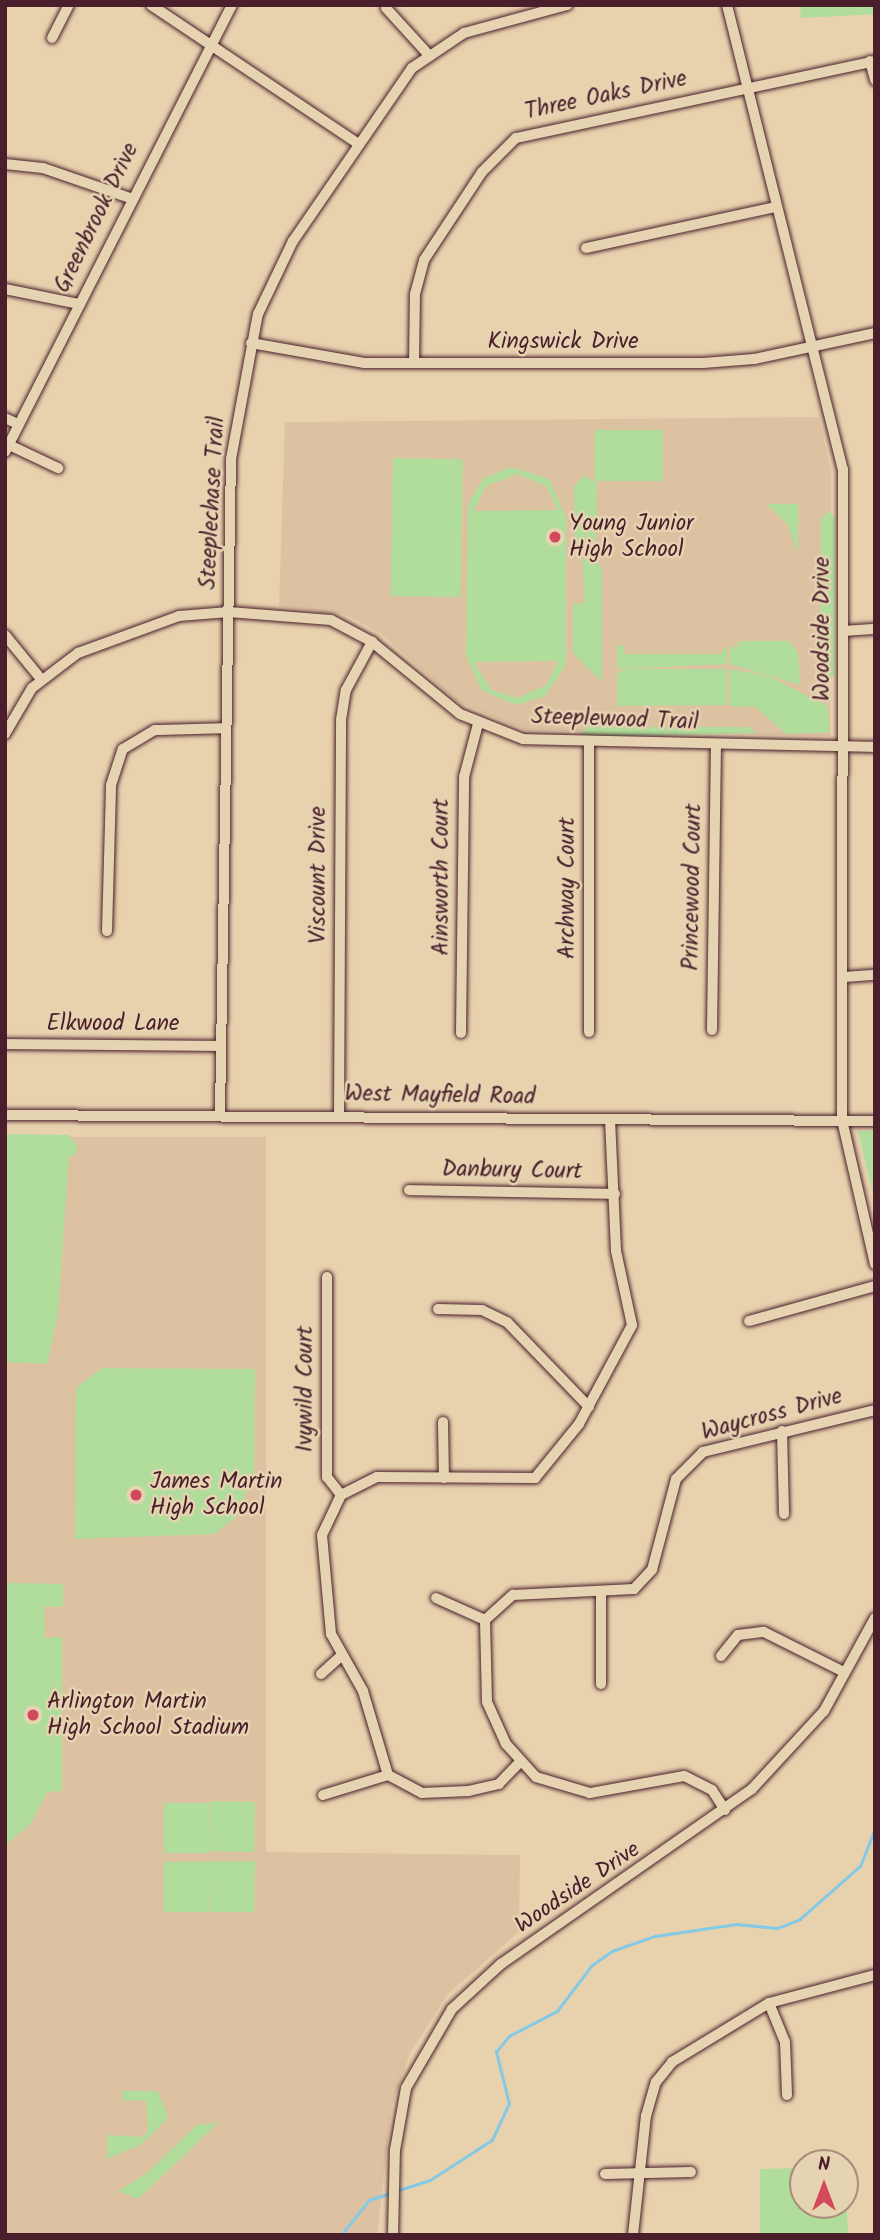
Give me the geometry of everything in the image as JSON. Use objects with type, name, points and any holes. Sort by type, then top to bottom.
[{"type":"street","points":[[52,38],[69,5]]},
{"type":"street","points":[[151,5],[359,144]]},
{"type":"street","name":"Greenbrook Drive","points":[[6,447],[130,198],[232,5]]},
{"type":"street","name":"Steeplechase Trail","points":[[220,1114],[231,459],[251,343],[293,241],[359,144],[428,54],[503,18],[567,5]]},
{"type":"street","name":"Woodside Drive","points":[[727,5],[744,88],[814,345],[843,469],[845,631],[842,1120],[875,1264]]},
{"type":"street","points":[[386,8],[428,54]]},
{"type":"street","points":[[872,61],[875,80]]},
{"type":"street","name":"Three Oaks Drive","points":[[414,363],[415,294],[424,260],[502,149],[528,133],[872,61]]},
{"type":"street","points":[[5,164],[43,168],[130,198]]},
{"type":"street","points":[[586,248],[775,207]]},
{"type":"street","points":[[5,289],[79,304]]},
{"type":"street","name":"Kingswick Drive","points":[[251,343],[335,360],[414,363],[704,363],[875,333]]},
{"type":"street","points":[[5,418],[18,424]]},
{"type":"street","points":[[6,447],[58,468]]},
{"type":"street","name":"Steeplewood Trail","points":[[5,734],[41,679],[112,638],[179,615],[229,612],[311,615],[372,642],[478,724],[523,739],[589,745],[875,747]]},
{"type":"street","points":[[845,631],[875,629]]},
{"type":"street","points":[[5,635],[41,679]]},
{"type":"street","name":"Viscount Drive","points":[[338,1116],[341,720],[346,690],[372,642]]},
{"type":"street","name":"Ainsworth Court","points":[[461,1032],[464,777],[478,724]]},
{"type":"street","points":[[107,931],[111,785],[123,749],[155,730],[226,728]]},
{"type":"street","name":"Princewood Court","points":[[712,1030],[716,744]]},
{"type":"street","name":"Archway Court","points":[[589,745],[589,1032]]},
{"type":"street","points":[[844,977],[875,975]]},
{"type":"street","name":"Elkwood Lane","points":[[5,1044],[221,1046]]},
{"type":"street","name":"West Mayfield Road","points":[[5,1115],[220,1114],[875,1121]]},
{"type":"street","points":[[388,1775],[363,1691],[331,1634],[322,1561],[322,1535],[341,1495],[377,1478],[535,1478],[589,1407],[632,1325],[616,1251],[610,1119]]},
{"type":"street","name":"Danbury Court","points":[[409,1190],[615,1194]]},
{"type":"street","name":"Ivywild Court","points":[[327,1277],[327,1477],[341,1495]]},
{"type":"street","points":[[749,1321],[875,1286]]},
{"type":"street","points":[[438,1309],[482,1310],[507,1321],[589,1407]]},
{"type":"street","name":"Waycross Drive","points":[[485,1620],[513,1595],[601,1595],[634,1589],[652,1570],[668,1497],[687,1463],[703,1452],[875,1410]]},
{"type":"street","points":[[443,1422],[444,1478]]},
{"type":"street","points":[[782,1431],[784,1514]]},
{"type":"street","points":[[601,1595],[601,1684]]},
{"type":"street","points":[[436,1598],[485,1620],[487,1702],[519,1763],[548,1783],[590,1793],[684,1776],[712,1790],[725,1810]]},
{"type":"street","name":"Woodside Drive","points":[[393,2235],[394,2163],[406,2088],[452,2009],[501,1964],[725,1810],[806,1736],[875,1618]]},
{"type":"street","points":[[721,1656],[738,1635],[764,1632],[844,1672]]},
{"type":"street","points":[[321,1674],[342,1656]]},
{"type":"street","points":[[323,1795],[388,1775],[422,1793],[468,1791],[499,1784],[519,1763]]},
{"type":"street","points":[[633,2235],[650,2096],[663,2072],[695,2045],[769,2003],[875,1975]]},
{"type":"street","points":[[769,2003],[785,2042],[787,2095]]},
{"type":"street","points":[[605,2174],[691,2172]]},
{"type":"shaded area","name":"Young Junior High School","points":[[819,417],[831,471],[830,736],[525,730],[458,702],[381,634],[347,615],[279,607],[285,422]]},
{"type":"shaded area","name":"James Martin High School","points":[[5,1137],[266,1137],[266,1852],[520,1855],[519,1932],[448,1994],[410,2053],[392,2105],[377,2235],[5,2235]]},
{"type":"green space","points":[[800,5],[875,5],[875,14],[801,18]]},
{"type":"green space","points":[[595,430],[663,430],[663,481],[595,481]]},
{"type":"green space","points":[[393,458],[463,459],[461,597],[391,596]]},
{"type":"green space","points":[[511,467],[549,479],[566,517],[566,665],[545,696],[516,705],[481,690],[466,655],[468,504],[483,479]],"holes":[[[517,474],[546,486],[558,510],[474,511],[486,486]],[[558,661],[547,685],[517,698],[491,690],[474,662]]]},
{"type":"green space","points":[[584,475],[597,483],[596,539],[575,545],[574,487]]},
{"type":"green space","points":[[767,504],[798,504],[798,553],[788,525]]},
{"type":"green space","points":[[829,511],[835,518],[834,675],[829,682],[820,674],[821,519]]},
{"type":"green space","points":[[582,559],[596,559],[602,570],[602,682],[573,653],[573,604],[585,603]]},
{"type":"green space","points":[[739,641],[789,641],[798,653],[800,685],[730,664],[730,645],[736,649]]},
{"type":"green space","points":[[617,645],[623,645],[624,654],[721,654],[727,645],[727,664],[617,669]]},
{"type":"green space","points":[[625,669],[727,669],[727,705],[617,706],[617,674]]},
{"type":"green space","points":[[730,669],[768,676],[827,706],[830,732],[786,734],[756,707],[730,706]]},
{"type":"green space","points":[[588,727],[749,727],[756,733],[587,737],[581,733]]},
{"type":"green space","points":[[858,1131],[875,1131],[875,1202]]},
{"type":"green space","points":[[5,1134],[68,1135],[77,1145],[76,1156],[69,1155],[58,1314],[47,1364],[5,1362]]},
{"type":"green space","points":[[102,1368],[255,1369],[254,1475],[236,1517],[215,1534],[75,1539],[76,1388]]},
{"type":"green space","name":"Arlington Martin High School Stadium","points":[[5,1583],[63,1584],[63,1606],[44,1607],[45,1638],[62,1637],[62,1791],[47,1792],[31,1824],[5,1845]]},
{"type":"green space","points":[[210,1801],[255,1802],[254,1852],[209,1851]]},
{"type":"green space","points":[[164,1803],[209,1803],[209,1853],[164,1853]]},
{"type":"green space","points":[[255,1861],[254,1912],[210,1912],[209,1880],[209,1912],[164,1912],[164,1862]]},
{"type":"green space","points":[[122,2091],[158,2091],[168,2118],[142,2144],[107,2159],[107,2135],[142,2137],[148,2131],[146,2100],[123,2101]]},
{"type":"green space","points":[[218,2123],[138,2199],[118,2191],[147,2173],[197,2125]]},
{"type":"green space","points":[[789,2168],[789,2219],[847,2219],[848,2235],[760,2235],[760,2169]]},
{"type":"waterway","points":[[396,2191],[430,2180],[492,2140],[509,2104],[496,2052],[509,2036],[557,2011],[592,1965],[612,1951],[655,1936],[736,1924],[778,1928],[800,1919],[860,1866],[875,1829]]},
{"type":"waterway","points":[[341,2235],[369,2200],[390,2193]]},
{"type":"place","name":"Young Junior High School","points":[[555,537]]},
{"type":"place","name":"James Martin High School","points":[[136,1495]]},
{"type":"place","name":"Arlington Martin High School Stadium","points":[[33,1715]]}]
